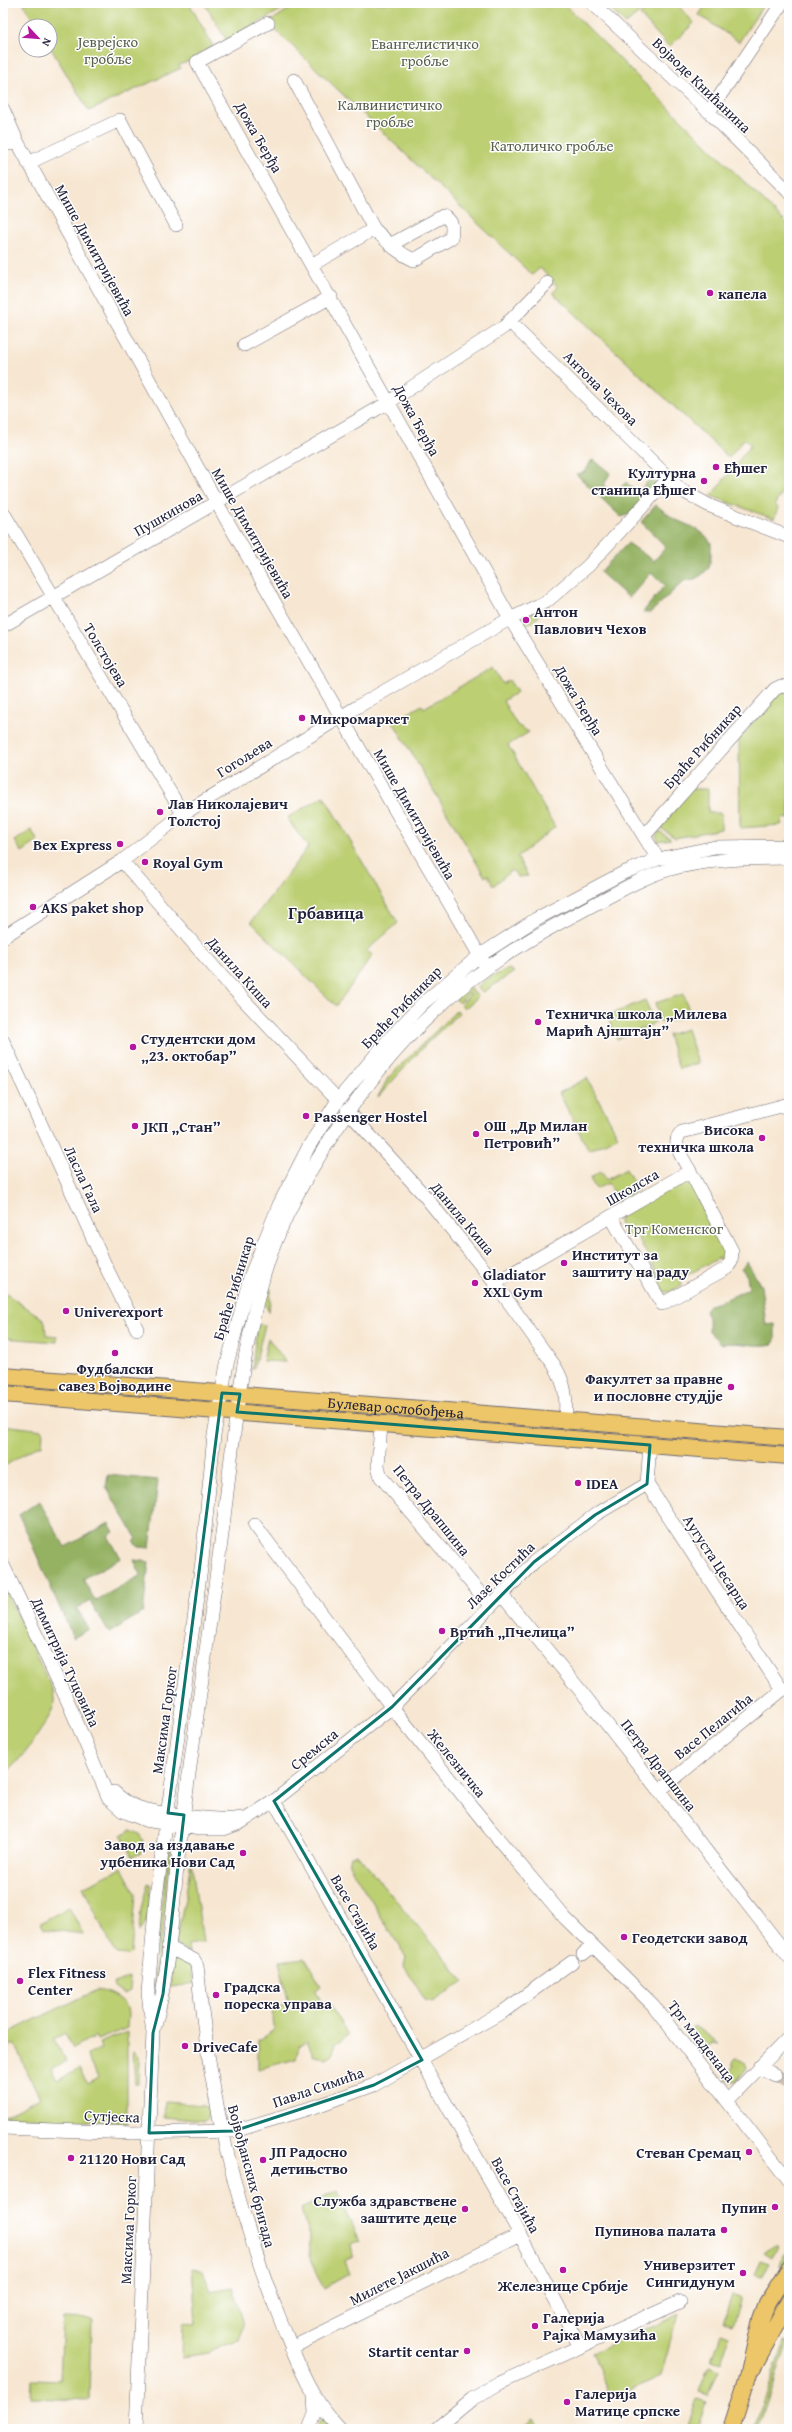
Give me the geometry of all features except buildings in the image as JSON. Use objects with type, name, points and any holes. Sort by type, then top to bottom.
[{"type":"main road","name":"Булевар ослобођења","points":[[3,1376],[789,1438]]},
{"type":"main road","name":"Булевар ослобођења","points":[[3,1394],[789,1456]]},
{"type":"main road","points":[[731,2429],[749,2373],[760,2319],[767,2303],[789,2269]]},
{"type":"main road","points":[[749,2373],[789,2301]]},
{"type":"street","name":"Војводе Книћанина","points":[[592,3],[709,112],[789,192]]},
{"type":"street","points":[[709,112],[781,4]]},
{"type":"street","name":"Дожа Ђерђа","points":[[268,23],[197,62],[331,297],[511,620],[658,859]]},
{"type":"street","points":[[294,80],[374,228],[390,245]]},
{"type":"street","name":"Мише Димитријевића","points":[[3,109],[28,163],[217,503],[482,961]]},
{"type":"street","points":[[28,163],[120,120],[176,225]]},
{"type":"street","points":[[3,144],[18,143]]},
{"type":"street","points":[[312,264],[374,228]]},
{"type":"street","points":[[389,402],[509,321],[547,284]]},
{"type":"street","points":[[244,345],[331,297]]},
{"type":"street","name":"Антона Чехова","points":[[509,321],[556,365],[668,479],[681,490],[700,501],[789,537]]},
{"type":"street","name":"Пушкинова","points":[[3,626],[389,402]]},
{"type":"street","points":[[511,620],[547,601],[588,566],[668,479]]},
{"type":"street","name":"Толстојева","points":[[3,512],[183,814]]},
{"type":"street","name":"Гогољева","points":[[3,937],[122,862],[183,814],[341,717],[511,620]]},
{"type":"street","name":"Браће Рибникар","points":[[644,836],[775,689],[789,687]]},
{"type":"street","name":"Браће Рибникар","points":[[237,1412],[255,1310],[270,1258],[298,1194],[347,1110],[373,1076],[421,1022],[482,961],[536,919],[622,873],[658,859],[715,848],[789,846]]},
{"type":"street","name":"Браће Рибникар","points":[[219,1410],[242,1304],[260,1249],[279,1205],[302,1159],[338,1100],[410,1015],[441,986],[482,961],[648,876],[677,867],[710,861],[789,858]]},
{"type":"street","name":"Данила Киша","points":[[122,862],[226,981],[338,1100]]},
{"type":"street","name":"Ласла Гала","points":[[3,1041],[103,1260],[137,1329]]},
{"type":"street","points":[[611,1217],[662,1304],[726,1268],[731,1262],[732,1251],[690,1171],[677,1144],[677,1137],[682,1132],[789,1104]]},
{"type":"street","name":"Данила Киша","points":[[347,1110],[424,1195],[496,1283],[562,1378],[566,1393],[565,1420]]},
{"type":"street","name":"Школска","points":[[496,1283],[690,1171]]},
{"type":"street","name":"Максима Горког","points":[[136,2429],[153,2033],[148,1993],[156,1897],[202,1561],[219,1410]]},
{"type":"street","name":"Максима Горког","points":[[153,2033],[163,1994],[237,1412]]},
{"type":"street","name":"Петра Драпшина","points":[[381,1424],[378,1466],[381,1477],[490,1605]]},
{"type":"street","points":[[647,1484],[650,1445]]},
{"type":"street","name":"Лазе Костића","points":[[392,1707],[490,1605],[534,1562],[565,1537],[614,1503],[647,1484]]},
{"type":"street","name":"Аугуста Цесарца","points":[[647,1484],[786,1689]]},
{"type":"street","name":"Железничка","points":[[256,1525],[392,1707],[494,1834],[565,1918],[588,1950],[653,2005]]},
{"type":"street","name":"Димитрија Туцовића","points":[[3,1566],[69,1704],[99,1773],[127,1803],[167,1818],[184,1820]]},
{"type":"street","name":"Петра Драпшина","points":[[501,1594],[659,1791],[789,1958]]},
{"type":"street","name":"Васе Пелагића","points":[[659,1791],[786,1689]]},
{"type":"street","name":"Сремска","points":[[184,1820],[224,1829],[254,1815],[274,1802],[392,1707]]},
{"type":"street","name":"Васе Стајића","points":[[274,1802],[520,2234],[580,2347]]},
{"type":"street","name":"Војвођанских бригада","points":[[168,1947],[194,1960],[197,1965],[221,2132],[256,2258],[292,2348],[314,2396],[340,2429]]},
{"type":"street","points":[[422,2060],[521,2000],[572,1962]]},
{"type":"street","name":"Трг младенаца","points":[[653,2005],[728,2100],[759,2067]]},
{"type":"street","points":[[775,2075],[759,2067],[789,2037]]},
{"type":"street","name":"Павла Симића","points":[[221,2132],[234,2131],[317,2106],[374,2085],[422,2060]]},
{"type":"street","points":[[728,2100],[789,2181]]},
{"type":"street","name":"Сутјеска","points":[[3,2128],[149,2133],[221,2132]]},
{"type":"street","name":"Милете Јакшића","points":[[292,2348],[520,2234]]},
{"type":"street","points":[[436,2429],[455,2411],[477,2396],[518,2374],[680,2302]]},
{"type":"street","name":"Војвођанских бригада","points":[[309,2429],[315,2414],[314,2396]]},
{"type":"highlighted area","points":[[222,1393],[240,1394],[237,1412],[650,1445],[647,1484],[595,1515],[534,1562],[392,1707],[274,1801],[422,2060],[374,2085],[234,2131],[149,2133],[153,2033],[163,1994],[184,1815],[168,1813]]},
{"type":"green space","name":"Јеврејско гробље","points":[[23,3],[189,3],[213,46],[197,55],[193,60],[179,65],[181,68],[89,111],[57,58],[58,58],[58,18],[32,18]]},
{"type":"green space","points":[[204,3],[293,3],[227,41]]},
{"type":"green space","name":"Католичко гробље","points":[[298,3],[563,3],[789,226],[789,481],[775,504],[778,508],[774,519],[711,496],[751,445],[744,439],[729,458],[553,293],[558,287],[540,268],[532,275],[268,23]]},
{"type":"green space","points":[[604,3],[639,3],[645,8],[626,24]]},
{"type":"green space","points":[[654,3],[676,3],[694,23],[669,47],[640,15]]},
{"type":"green space","points":[[707,3],[764,4],[739,42],[699,15]]},
{"type":"green space","points":[[594,460],[610,473],[604,485],[612,496],[626,482],[637,493],[650,479],[657,484],[630,514],[621,517],[576,474],[585,472],[591,461]]},
{"type":"green space","points":[[656,505],[674,519],[697,529],[706,536],[711,543],[711,556],[709,568],[698,578],[684,581],[650,613],[643,612],[665,585],[651,573],[629,598],[600,572],[628,543],[654,561],[666,547],[641,522]]},
{"type":"green space","points":[[547,605],[549,607],[532,622],[525,624],[522,619]]},
{"type":"green space","points":[[493,667],[503,684],[509,680],[517,692],[503,701],[517,725],[529,732],[508,745],[555,827],[517,857],[528,876],[518,877],[512,870],[493,886],[488,875],[485,877],[393,722],[422,705],[424,708]]},
{"type":"green space","points":[[789,691],[789,819],[783,818],[781,825],[740,828],[739,739],[777,694]]},
{"type":"green space","points":[[690,789],[708,789],[708,813],[721,813],[721,829],[675,838],[661,828]]},
{"type":"green space","points":[[324,796],[398,923],[366,951],[373,955],[336,1006],[251,922],[308,847],[287,818]]},
{"type":"green space","points":[[31,830],[38,841],[22,852],[15,841]]},
{"type":"green space","points":[[659,831],[671,839],[658,841],[656,836]]},
{"type":"green space","points":[[509,969],[514,972],[482,993],[477,987],[488,978]]},
{"type":"green space","points":[[469,987],[472,990],[459,1003],[456,1000]]},
{"type":"green space","points":[[473,991],[478,997],[464,1009],[461,1005]]},
{"type":"green space","points":[[684,994],[690,1015],[661,1023],[655,1003]]},
{"type":"green space","points":[[645,1000],[655,1023],[617,1039],[607,1016]]},
{"type":"green space","points":[[457,1010],[459,1013],[427,1043],[378,1097],[388,1078]]},
{"type":"green space","points":[[687,1029],[698,1063],[679,1069],[668,1035]]},
{"type":"green space","points":[[587,1078],[618,1136],[589,1151],[559,1093]]},
{"type":"green space","points":[[626,1169],[638,1190],[618,1201],[608,1183],[596,1189],[590,1179],[601,1171],[606,1180]]},
{"type":"green space","name":"Трг Коменског","points":[[688,1178],[728,1254],[723,1265],[719,1258],[680,1279],[682,1285],[672,1291],[665,1292],[651,1279],[658,1275],[635,1232],[627,1237],[619,1223],[620,1217]]},
{"type":"green space","points":[[747,1262],[761,1286],[766,1325],[775,1324],[775,1340],[773,1344],[722,1344],[709,1332],[709,1320],[705,1311],[709,1305],[730,1298],[749,1288],[747,1276],[741,1268]]},
{"type":"green space","points":[[271,1289],[269,1312],[263,1301],[264,1291]]},
{"type":"green space","points":[[3,1292],[42,1318],[45,1322],[46,1335],[57,1336],[57,1342],[3,1338]]},
{"type":"green space","points":[[261,1324],[265,1325],[254,1368],[252,1368],[257,1327]]},
{"type":"green space","points":[[268,1338],[286,1362],[263,1361]]},
{"type":"green space","points":[[3,1425],[43,1430],[42,1446],[37,1446],[3,1467]]},
{"type":"green space","points":[[108,1475],[158,1480],[150,1548],[139,1547],[133,1542],[137,1539],[106,1487]]},
{"type":"green space","points":[[39,1501],[65,1547],[109,1523],[114,1532],[108,1536],[121,1558],[83,1579],[95,1601],[141,1575],[134,1560],[149,1562],[143,1612],[109,1633],[90,1601],[77,1609],[89,1629],[73,1638],[19,1515]]},
{"type":"green space","points":[[3,1585],[53,1691],[54,1700],[49,1716],[38,1735],[23,1755],[3,1775]]},
{"type":"green space","points":[[130,1830],[139,1834],[143,1841],[141,1853],[132,1857],[122,1835]]},
{"type":"green space","points":[[169,1844],[172,1844],[155,2001],[153,2001],[158,1930]]},
{"type":"green space","points":[[357,1854],[464,1981],[432,2002],[425,2000],[404,1966],[406,1957],[349,1865],[351,1856]]},
{"type":"green space","points":[[191,1860],[203,1942],[188,1945],[189,1953],[175,1944],[186,1894]]},
{"type":"green space","points":[[122,1868],[136,1894],[131,1953],[129,1955],[118,1954],[114,1951],[83,1887]]},
{"type":"green space","points":[[148,1883],[151,1884],[146,1923],[139,1931],[141,1908]]},
{"type":"green space","points":[[69,1907],[83,1934],[43,1929],[40,1923]]},
{"type":"green space","points":[[173,1956],[190,1963],[194,1984],[170,1987]]},
{"type":"green space","points":[[305,1958],[321,1986],[315,1991],[323,2004],[329,2003],[348,2036],[335,2043],[333,2053],[326,2058],[314,2056],[307,2041],[299,2046],[296,2059],[258,2069],[258,2040],[274,2030],[272,2008],[289,2003],[279,1961]]},
{"type":"green space","points":[[130,1977],[129,1991],[123,1994],[114,1988],[114,1983]]},
{"type":"green space","points":[[97,1990],[119,1998],[125,2004],[128,2012],[127,2028],[97,2040],[95,2036],[73,2048],[65,2033],[54,2039],[66,2061],[52,2069],[58,2080],[79,2069],[87,2083],[98,2077],[87,2055],[101,2048],[99,2043],[127,2032],[127,2123],[3,2117],[40,2098],[14,2044],[3,2049],[3,2035]]},
{"type":"green space","points":[[694,2026],[719,2043],[713,2042],[708,2045],[707,2055],[690,2034],[689,2030]]},
{"type":"green space","points":[[133,2050],[139,2056],[138,2084],[135,2084]]},
{"type":"green space","points":[[736,2058],[744,2062],[746,2068],[735,2082],[730,2082],[724,2076],[733,2067],[733,2062]]},
{"type":"green space","points":[[165,2102],[204,2105],[208,2108],[209,2113],[205,2121],[164,2117]]},
{"type":"green space","points":[[337,2191],[360,2241],[351,2244],[353,2256],[344,2261],[349,2274],[324,2288],[309,2257],[310,2239],[301,2209]]},
{"type":"green space","points":[[789,2240],[789,2258],[782,2267],[780,2266],[783,2256],[788,2251],[786,2242]]},
{"type":"green space","points":[[776,2244],[778,2246],[772,2258],[764,2253]]},
{"type":"green space","points":[[760,2260],[769,2263],[761,2277],[754,2275]]},
{"type":"green space","points":[[192,2268],[203,2270],[211,2291],[233,2287],[244,2325],[239,2340],[221,2345],[209,2353],[182,2357],[183,2323],[196,2324]]},
{"type":"green space","points":[[789,2282],[789,2288],[762,2337],[770,2314]]},
{"type":"green space","points":[[732,2295],[741,2298],[732,2325],[723,2322]]},
{"type":"green space","points":[[678,2314],[661,2376],[612,2398],[592,2353]]},
{"type":"green space","points":[[63,2318],[92,2319],[90,2400],[31,2398],[32,2379],[60,2380]]},
{"type":"green space","points":[[720,2333],[729,2336],[720,2363],[711,2360]]},
{"type":"green space","points":[[784,2341],[787,2342],[758,2429],[755,2429]]},
{"type":"green space","points":[[709,2366],[718,2370],[708,2396],[699,2393]]},
{"type":"green space","points":[[697,2399],[706,2402],[697,2428],[688,2425]]},
{"type":"green space","points":[[321,2416],[331,2429],[315,2429]]},
{"type":"green space","points":[[533,2420],[539,2429],[521,2429]]},
{"type":"tunnel","points":[[775,2075],[789,2082]]},
{"type":"place","name":"капела","points":[[710,293]]},
{"type":"place","name":"Еђшег","points":[[716,467]]},
{"type":"place","name":"Културна станица Еђшег","points":[[704,481]]},
{"type":"place","name":"Антон Павлович Чехов","points":[[526,620]]},
{"type":"place","name":"Микромаркет","points":[[302,718]]},
{"type":"place","name":"Лав Николајевич Толстој","points":[[160,812]]},
{"type":"place","name":"Bex Express","points":[[120,844]]},
{"type":"place","name":"Royal Gym","points":[[145,862]]},
{"type":"place","name":"AKS paket shop","points":[[33,907]]},
{"type":"place","name":"Техничка школа „Милева Марић Ајнштајн”","points":[[538,1022]]},
{"type":"place","name":"Студентски дом „23. октобар”","points":[[133,1047]]},
{"type":"place","name":"Passenger Hostel","points":[[306,1116]]},
{"type":"place","name":"ЈКП „Стан”","points":[[135,1126]]},
{"type":"place","name":"ОШ „Др Милан Петровић”","points":[[476,1134]]},
{"type":"place","name":"Висока техничка школа","points":[[762,1138]]},
{"type":"place","name":"Институт за заштиту на раду","points":[[564,1263]]},
{"type":"place","name":"Gladiator XXL Gym","points":[[475,1283]]},
{"type":"place","name":"Univerexport","points":[[66,1311]]},
{"type":"place","name":"Фудбалски савез Војводине","points":[[115,1353]]},
{"type":"place","name":"Факултет за правне и пословне студјје","points":[[731,1387]]},
{"type":"place","name":"IDEA","points":[[578,1483]]},
{"type":"place","name":"Вртић „Пчелица”","points":[[442,1631]]},
{"type":"place","name":"Завод за издавање уџбеника Нови Сад","points":[[243,1853]]},
{"type":"place","name":"Геодетски завод","points":[[624,1937]]},
{"type":"place","name":"Flex Fitness Center","points":[[20,1981]]},
{"type":"place","name":"Градска пореска управа","points":[[216,1995]]},
{"type":"place","name":"DriveCafe","points":[[185,2046]]},
{"type":"place","name":"Стеван Сремац","points":[[749,2152]]},
{"type":"place","name":"21120 Нови Сад","points":[[71,2158]]},
{"type":"place","name":"ЈП Радосно детињство","points":[[263,2160]]},
{"type":"place","name":"Пупин","points":[[775,2207]]},
{"type":"place","name":"Служба здравствене заштите деце","points":[[465,2209]]},
{"type":"place","name":"Пупинова палата","points":[[724,2230]]},
{"type":"place","name":"Железнице Србије","points":[[563,2270]]},
{"type":"place","name":"Универзитет Сингидунум","points":[[743,2273]]},
{"type":"place","name":"Галерија Рајка Мамузића","points":[[535,2326]]},
{"type":"place","name":"Startit centar","points":[[467,2351]]},
{"type":"place","name":"Галерија Матице српске","points":[[567,2402]]},
{"type":"district","name":"Грбавица","points":[[326,912]]},
{"type":"park label","name":"Евангелистичко гробље","points":[[425,52]]},
{"type":"park label","name":"Калвинистичко гробље","points":[[390,112]]}]
